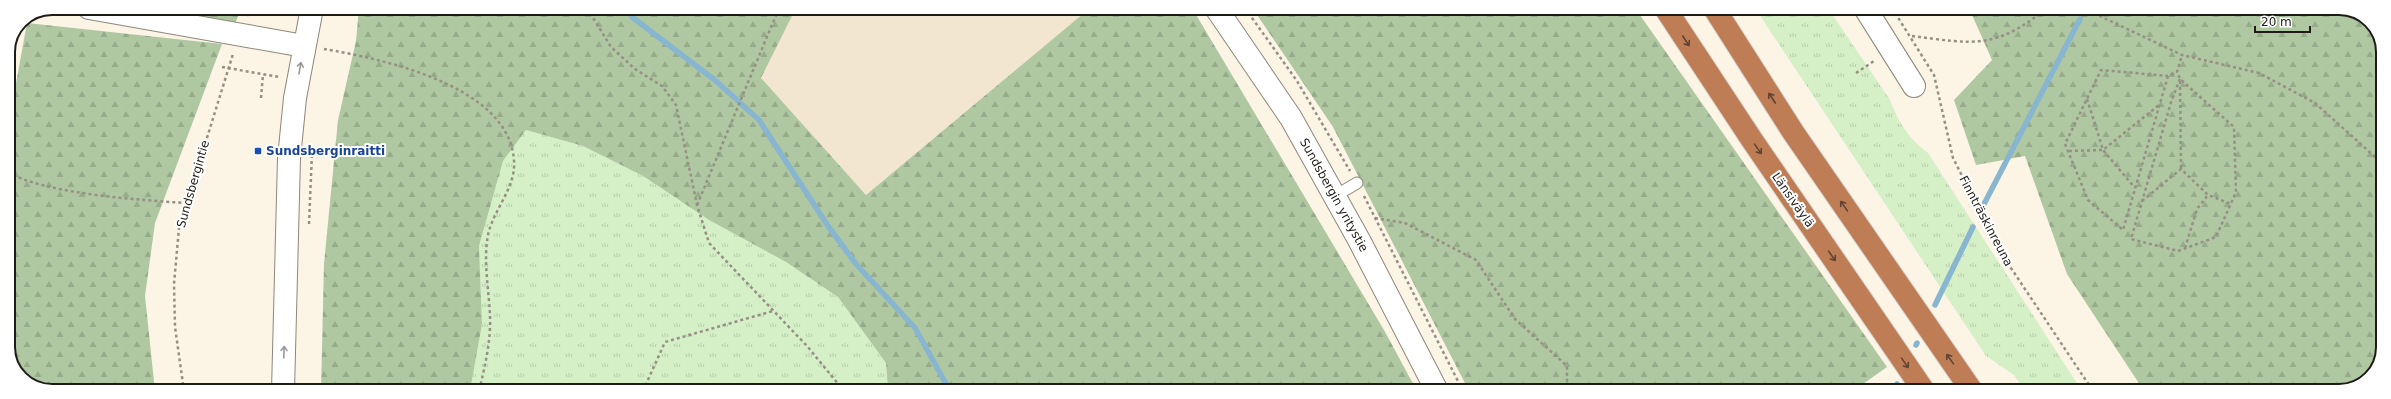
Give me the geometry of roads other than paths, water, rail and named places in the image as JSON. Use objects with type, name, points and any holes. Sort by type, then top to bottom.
[{"type":"highway","name":"Länsiväylä","points":[[1670,15],[1752,140],[1919,384]]},
{"type":"highway","points":[[1718,15],[1793,132],[1967,384]]},
{"type":"main road","points":[[128,15],[312,47]]},
{"type":"main road","points":[[268,384],[276,152],[312,47],[301,15]]},
{"type":"main road","points":[[283,384],[289,158],[295,98],[312,47],[312,15]]},
{"type":"main road","name":"Sundsbergin yritystie","points":[[1221,15],[1291,118],[1335,196],[1433,384]]},
{"type":"main road","points":[[1869,15],[1914,86]]},
{"type":"lane","points":[[1335,196],[1357,183]]},
{"type":"waterway","points":[[632,15],[632,17],[716,81],[759,120],[828,226],[856,264],[915,328],[946,384]]},
{"type":"waterway","points":[[1983,206],[2080,19]]},
{"type":"waterway","points":[[1935,305],[1973,227]]},
{"type":"place","name":"Sundsberginraitti","points":[[258,151]]}]
